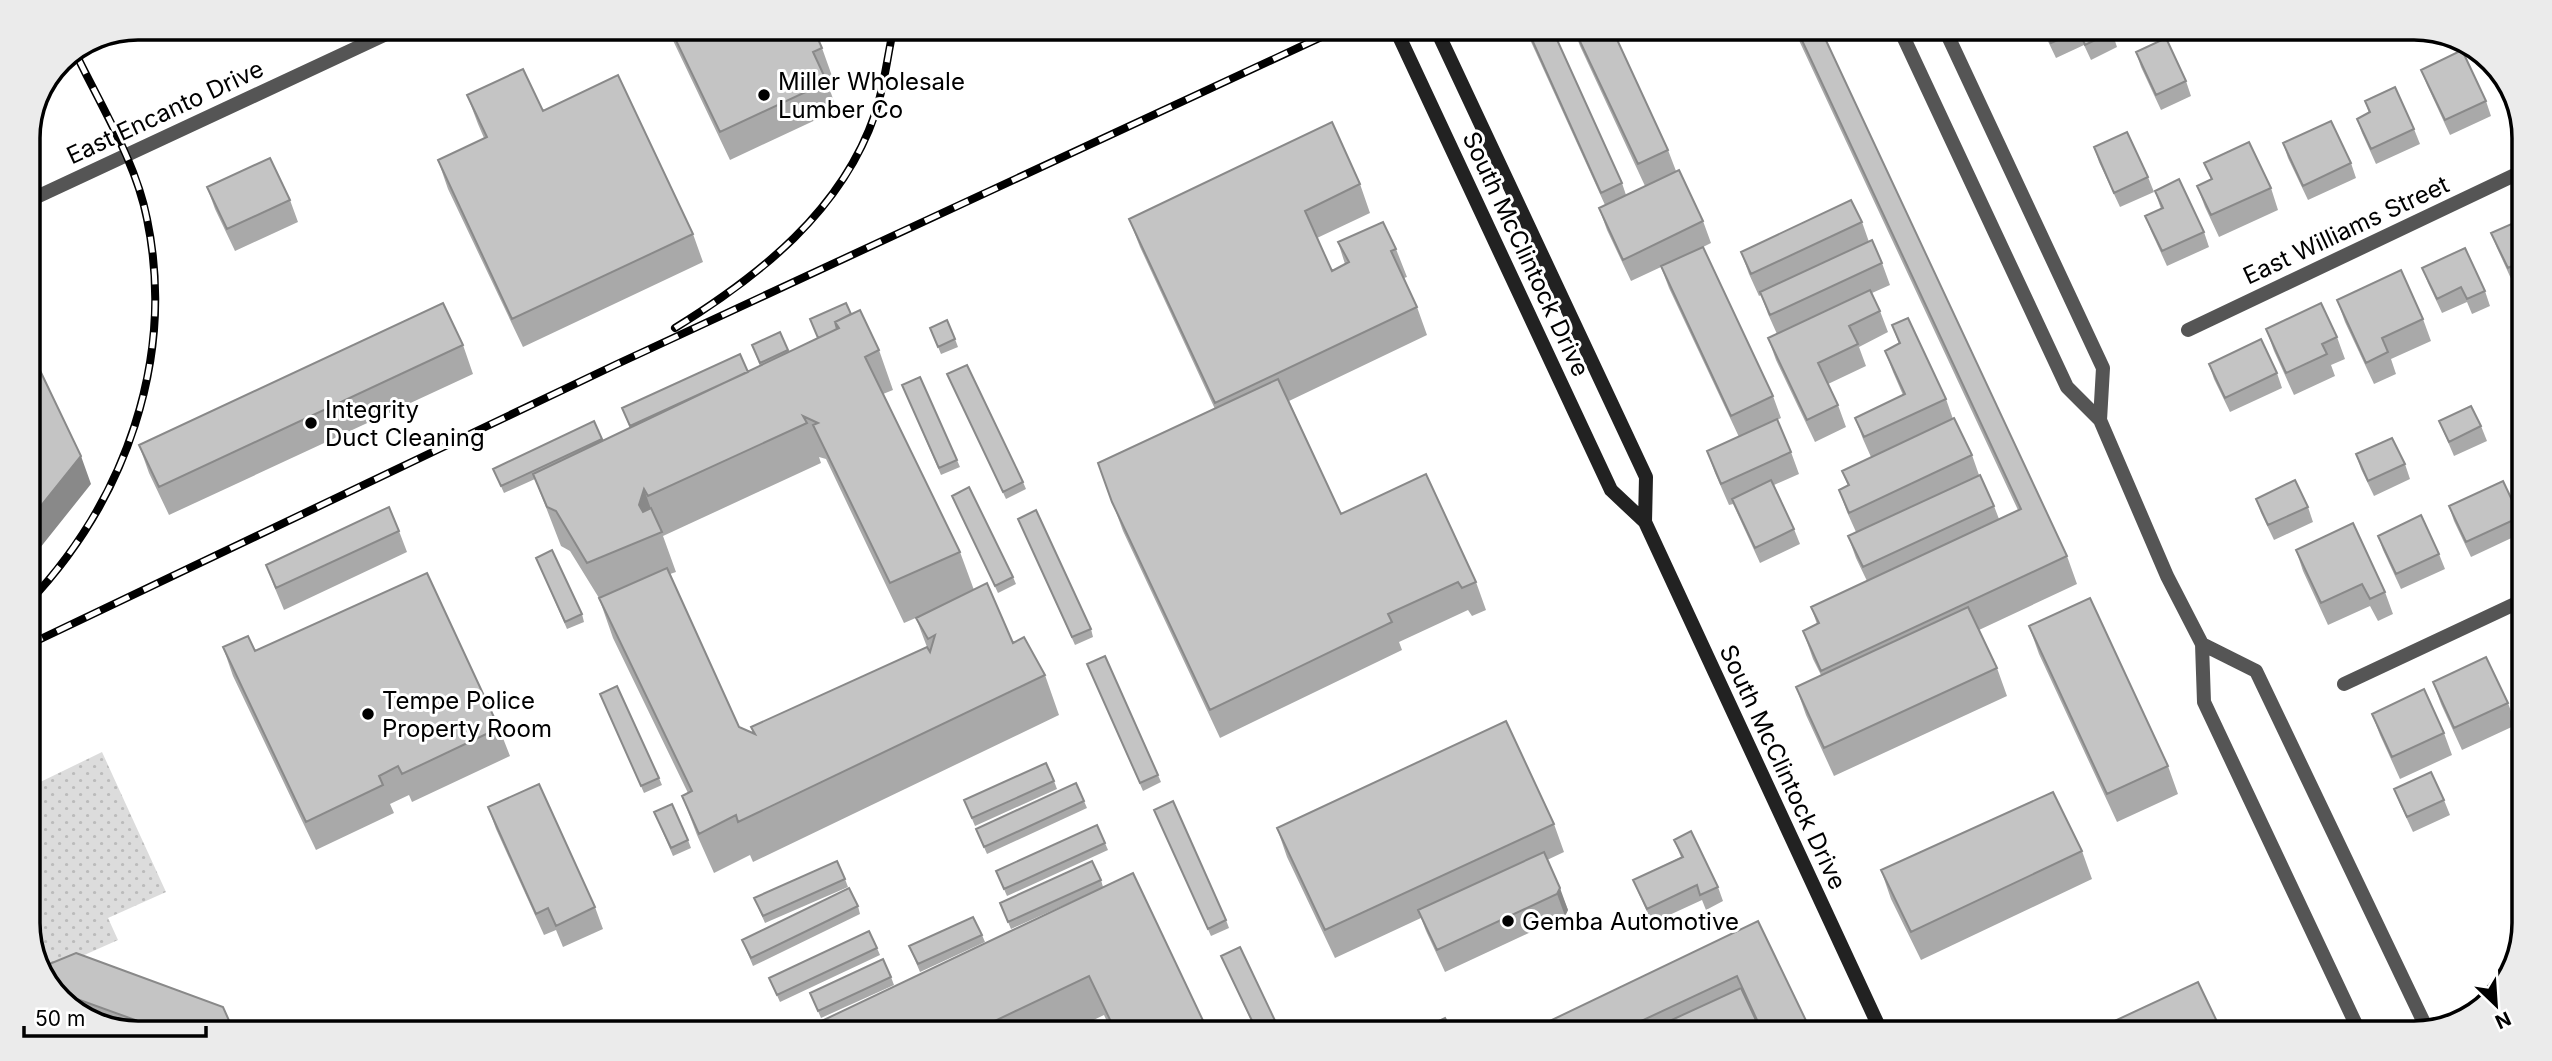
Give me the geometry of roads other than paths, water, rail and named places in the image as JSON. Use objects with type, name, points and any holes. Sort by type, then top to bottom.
[{"type":"main road","name":"South McClintock Drive","points":[[1400,40],[1611,490],[1645,522],[1876,1021]]},
{"type":"main road","name":"South McClintock Drive","points":[[1441,40],[1646,477],[1645,522]]},
{"type":"street","name":"East Encanto Drive","points":[[40,195],[373,40]]},
{"type":"street","points":[[1905,40],[2067,387],[2100,420],[2167,576],[2203,644],[2204,702],[2354,1021]]},
{"type":"street","points":[[1950,40],[2103,368],[2100,420]]},
{"type":"street","name":"East Williams Street","points":[[2188,330],[2512,176]]},
{"type":"street","points":[[2344,684],[2512,605]]},
{"type":"street","points":[[2203,644],[2256,671],[2423,1020]]},
{"type":"railway","points":[[675,328],[766,263],[794,238],[842,181],[875,114],[891,40]]},
{"type":"railway","points":[[40,639],[615,365],[1315,40]]},
{"type":"railway","points":[[40,589],[92,520],[116,474],[135,425],[148,375],[154,324],[154,272],[142,198],[126,155],[79,61]]},
{"type":"place","name":"Miller Wholesale Lumber Co","points":[[764,95]]},
{"type":"place","name":"Integrity Duct Cleaning","points":[[311,423]]},
{"type":"place","name":"Tempe Police Property Room","points":[[368,714]]},
{"type":"place","name":"Gemba Automotive","points":[[1508,921]]}]
